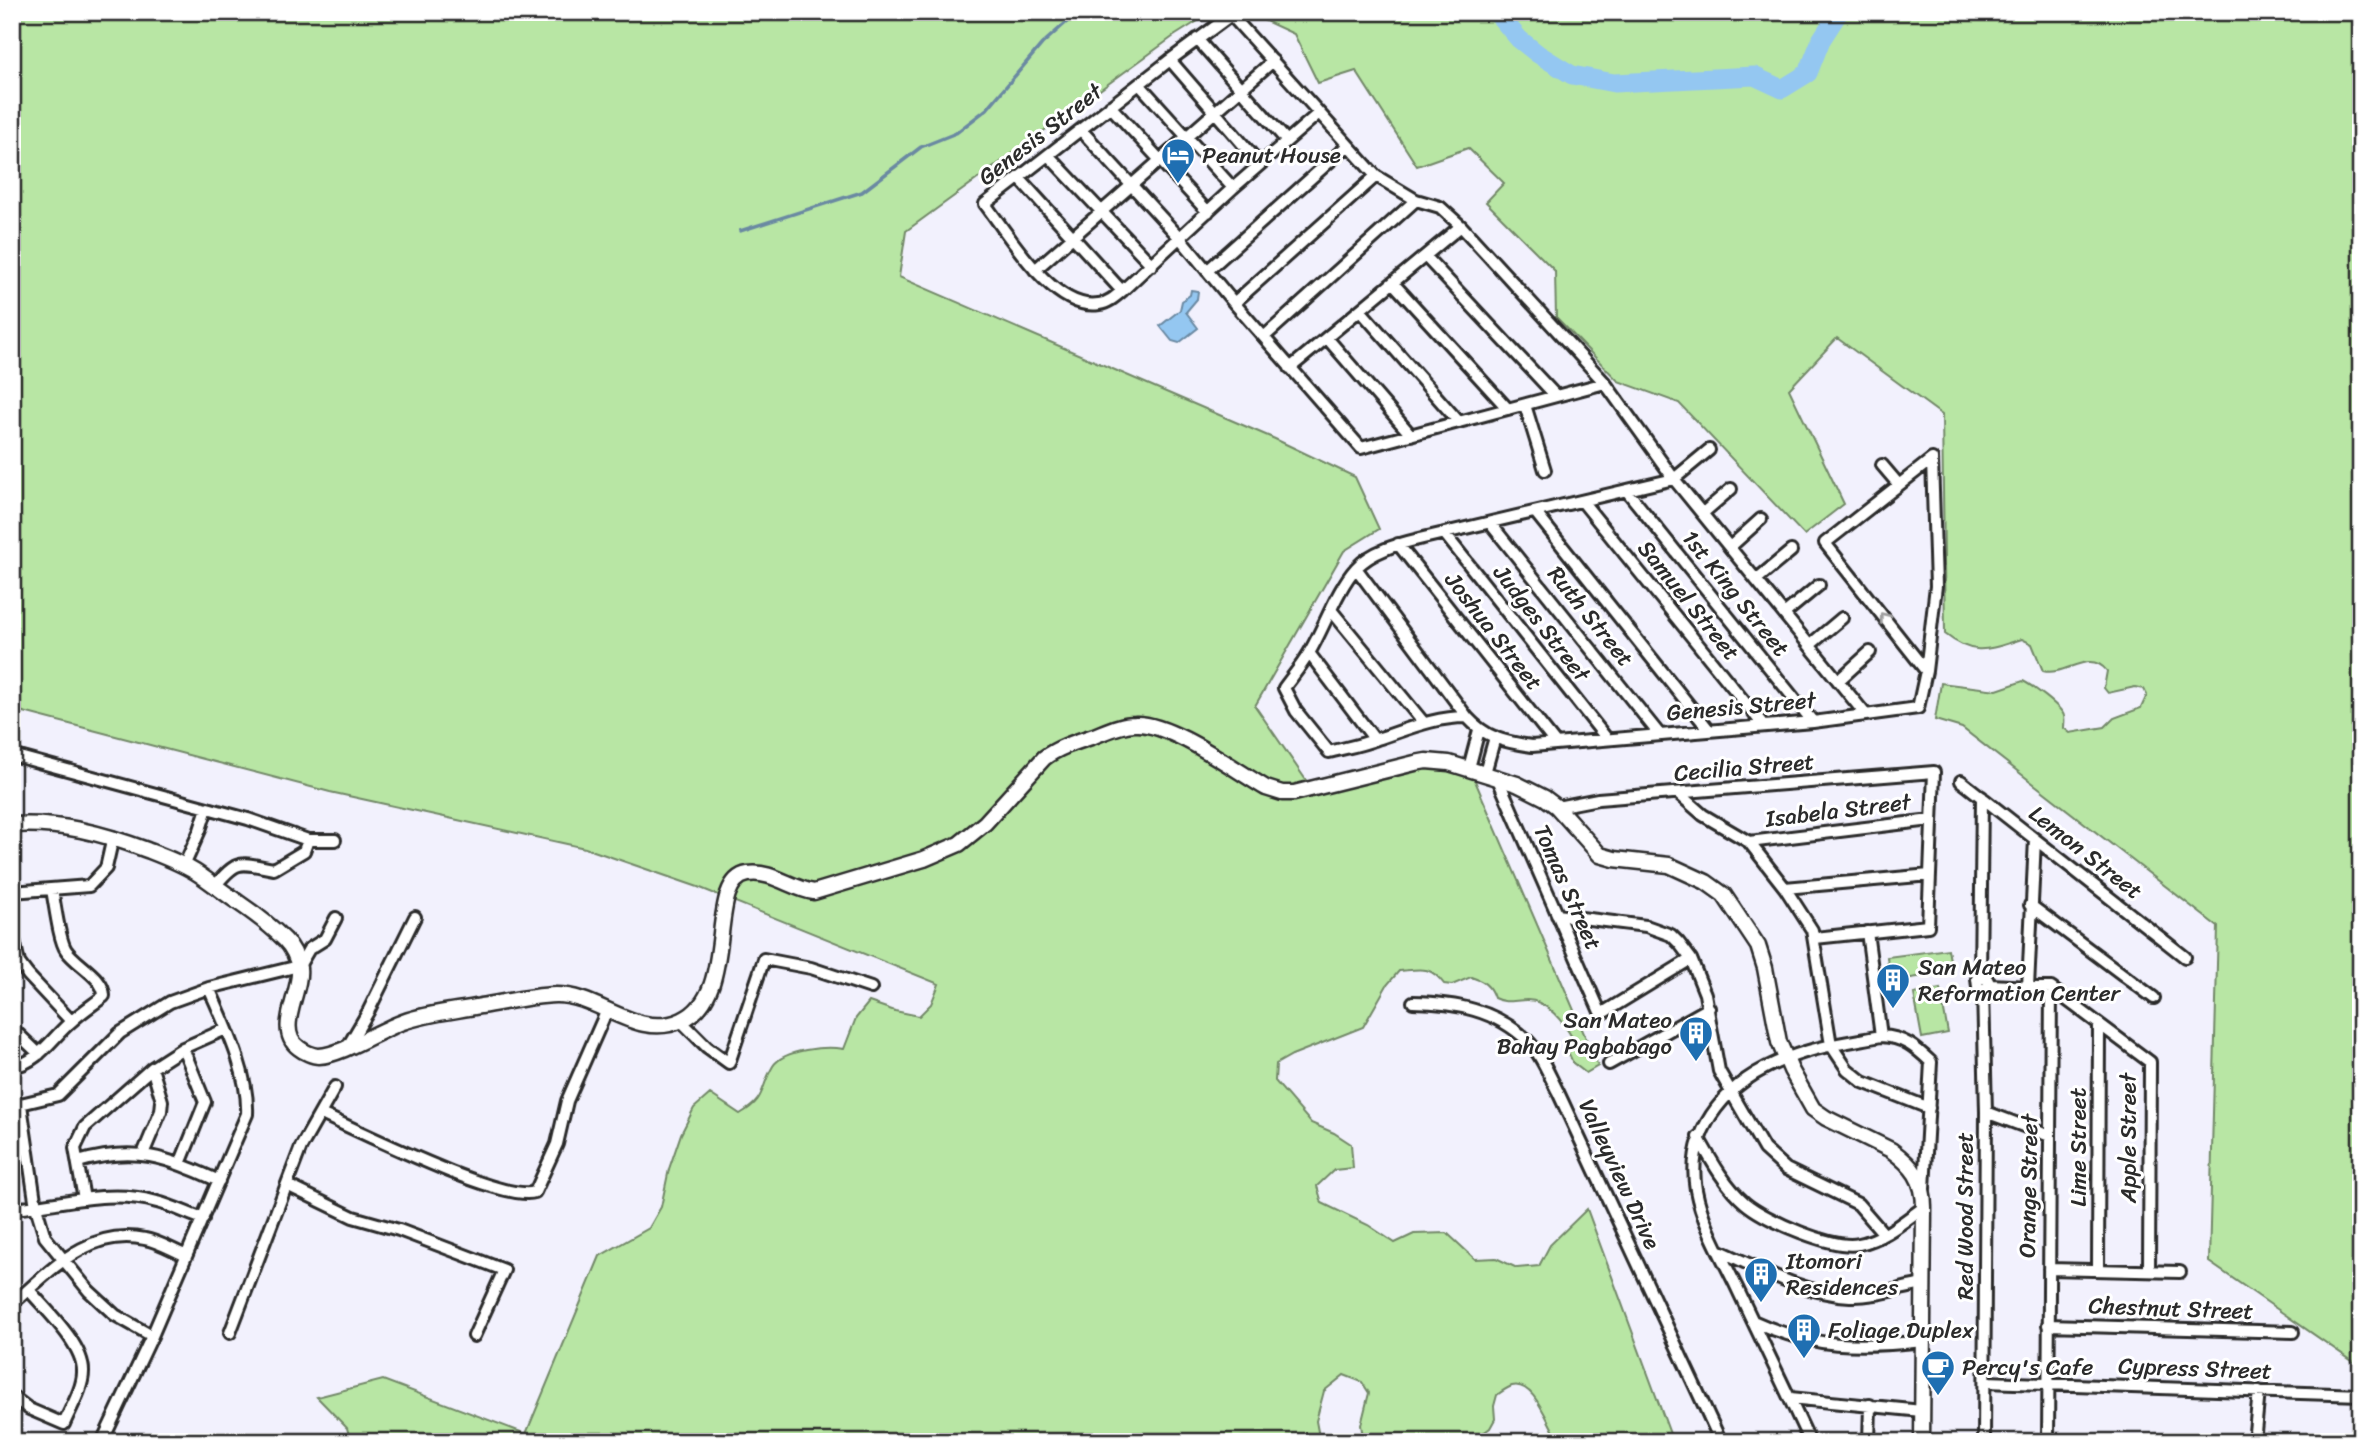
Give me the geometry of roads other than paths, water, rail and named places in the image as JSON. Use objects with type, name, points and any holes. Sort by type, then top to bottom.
[{"type":"street","name":"Genesis Street","points":[[1319,113],[1233,188],[1152,265],[1107,302],[1083,304],[1069,298],[1035,270],[985,204],[1231,15],[1376,176],[1416,200],[1440,207],[1461,226],[1605,383],[1674,479],[1866,715]]},
{"type":"street","points":[[1197,39],[1286,141]]},
{"type":"street","points":[[1170,60],[1260,164]]},
{"type":"street","points":[[1035,270],[1273,61]]},
{"type":"street","points":[[1139,84],[1233,188]]},
{"type":"street","points":[[1110,106],[1208,212]]},
{"type":"street","points":[[1080,130],[1180,237],[1361,448],[1605,383]]},
{"type":"street","points":[[1207,271],[1347,146]]},
{"type":"street","points":[[1048,155],[1152,265]]},
{"type":"street","points":[[1234,303],[1376,176]]},
{"type":"street","points":[[1019,178],[1122,291]]},
{"type":"street","points":[[1264,337],[1416,200]]},
{"type":"street","points":[[1290,368],[1461,226]]},
{"type":"street","points":[[1426,256],[1556,396]]},
{"type":"street","points":[[1393,283],[1508,409]]},
{"type":"street","points":[[1360,310],[1459,422]]},
{"type":"street","points":[[1327,338],[1411,435]]},
{"type":"street","points":[[1525,405],[1545,470]]},
{"type":"street","points":[[1467,717],[1445,717],[1423,722],[1375,740],[1329,752],[1296,710],[1284,688],[1309,653],[1356,568],[1370,557],[1398,544],[1674,479],[1709,450]]},
{"type":"street","points":[[1866,715],[1918,708],[1926,671],[1936,586],[1932,458],[1825,543],[1926,671]]},
{"type":"street","points":[[1882,465],[1899,485]]},
{"type":"street","points":[[1703,513],[1731,489]]},
{"type":"street","name":"1st King Street","points":[[1627,491],[1813,722]]},
{"type":"street","name":"Samuel Street","points":[[1582,501],[1764,726]]},
{"type":"street","points":[[1535,512],[1709,730]]},
{"type":"street","points":[[1730,547],[1761,519]]},
{"type":"street","name":"Ruth Street","points":[[1490,523],[1659,734]]},
{"type":"street","name":"Judges Street","points":[[1444,533],[1607,739]]},
{"type":"street","name":"Joshua Street","points":[[1398,544],[1556,744]]},
{"type":"street","points":[[1756,580],[1791,551]]},
{"type":"street","name":"Genesis Street","points":[[1356,568],[1467,717],[1479,730],[1495,737],[1532,746],[1866,715]]},
{"type":"street","points":[[1784,614],[1819,585]]},
{"type":"street","points":[[1331,610],[1423,722]]},
{"type":"street","points":[[1810,645],[1842,618]]},
{"type":"street","points":[[1838,681],[1870,652]]},
{"type":"street","points":[[1309,653],[1375,740]]},
{"type":"street","points":[[336,918],[325,939],[309,949],[299,967],[289,1031],[293,1043],[303,1051],[318,1056],[422,1017],[565,995],[579,998],[640,1024],[653,1025],[681,1021],[701,1008],[712,986],[723,913],[730,889],[743,875],[758,874],[814,892],[924,859],[959,844],[985,823],[1044,758],[1055,750],[1117,728],[1135,724],[1152,725],[1171,732],[1266,788],[1282,793],[1321,787],[1426,761],[1438,761],[1491,775],[1532,791],[1557,807],[1600,855],[1669,865],[1706,882],[1724,895],[1762,955],[1776,1031],[1785,1059],[1811,1105],[1819,1114],[1900,1157],[1924,1189]]},
{"type":"street","points":[[1469,768],[1479,730]]},
{"type":"street","points":[[1491,775],[1495,737]]},
{"type":"street","points":[[12,755],[271,826],[308,840],[335,840]]},
{"type":"street","name":"Cecilia Street","points":[[1557,807],[1598,799],[1934,772],[1931,820]]},
{"type":"street","name":"Tomas Street","points":[[1491,775],[1558,915],[1601,1014],[1690,959]]},
{"type":"street","name":"Lemon Street","points":[[1961,781],[2185,957]]},
{"type":"street","points":[[1678,793],[1703,815],[1749,842],[1785,888],[1812,930],[1831,1045],[1847,1069],[1856,1078],[1929,1108]]},
{"type":"street","points":[[1982,797],[1980,977],[1986,976],[1987,988],[2051,988]]},
{"type":"street","points":[[184,866],[207,808]]},
{"type":"street","points":[[1815,938],[1928,926],[1931,820]]},
{"type":"street","name":"Isabela Street","points":[[1749,842],[1931,820]]},
{"type":"street","points":[[12,825],[85,829],[113,837],[184,866],[215,886],[287,942],[299,967]]},
{"type":"street","points":[[12,891],[89,886],[106,868],[113,837]]},
{"type":"street","points":[[2028,987],[2035,839]]},
{"type":"street","points":[[215,886],[230,867],[245,864],[274,869],[304,851],[308,840]]},
{"type":"street","points":[[1785,888],[1930,875]]},
{"type":"street","points":[[12,1067],[24,1065],[39,1055],[71,1021],[104,996],[102,986],[67,952],[63,944],[52,890]]},
{"type":"street","points":[[2030,905],[2154,998]]},
{"type":"street","points":[[1558,915],[1646,926],[1661,930],[1679,943],[1699,976],[1709,1008],[1716,1060],[1760,1143],[1778,1163],[1858,1204],[1884,1234]]},
{"type":"street","points":[[348,1046],[374,1001],[415,917]]},
{"type":"street","points":[[12,931],[19,963],[71,1021]]},
{"type":"street","points":[[1867,932],[1881,1036]]},
{"type":"street","points":[[681,1021],[707,1047],[729,1063],[764,959],[811,968],[871,988]]},
{"type":"street","points":[[152,1336],[115,1315],[89,1291],[45,1237],[36,1207],[16,1106],[58,1095],[120,1034],[170,1002],[209,988],[299,967]]},
{"type":"street","points":[[102,1442],[152,1336],[247,1114],[245,1086],[209,988]]},
{"type":"street","name":"Red Wood Street","points":[[1984,1442],[1987,988]]},
{"type":"street","name":"Apple Street","points":[[2051,988],[2150,1062],[2149,1271]]},
{"type":"street","name":"Orange Street","points":[[2048,1442],[2051,988]]},
{"type":"street","name":"Valleyview Drive","points":[[1413,1002],[1450,1003],[1476,1009],[1518,1033],[1537,1052],[1721,1442]]},
{"type":"street","points":[[1609,1064],[1709,1008]]},
{"type":"street","points":[[321,1114],[483,1185],[528,1194],[535,1192],[556,1146],[567,1101],[607,1010]]},
{"type":"street","name":"Lime Street","points":[[2098,1270],[2099,1024]]},
{"type":"street","points":[[12,1028],[39,1055]]},
{"type":"street","points":[[84,1199],[75,1148],[85,1127],[152,1068],[183,1048],[226,1030]]},
{"type":"street","points":[[1810,1442],[1718,1250],[1696,1192],[1694,1162],[1699,1138],[1711,1115],[1731,1092],[1752,1075],[1785,1059],[1831,1045],[1881,1036],[1910,1043],[1931,1062],[1924,1189],[1922,1442]]},
{"type":"street","points":[[180,1164],[205,1102],[183,1048]]},
{"type":"street","points":[[143,1154],[161,1111],[162,1101],[152,1068]]},
{"type":"street","points":[[230,1333],[300,1147],[335,1087]]},
{"type":"street","points":[[1986,1112],[2050,1136]]},
{"type":"street","points":[[1699,1138],[1727,1183],[1747,1206],[1816,1239],[1836,1244],[1863,1244],[1884,1234],[1924,1207]]},
{"type":"street","points":[[78,1162],[107,1154],[143,1154],[180,1164],[219,1181]]},
{"type":"street","points":[[287,1185],[353,1217],[399,1230],[503,1270],[474,1336]]},
{"type":"street","points":[[12,1209],[121,1196],[157,1202],[203,1219]]},
{"type":"street","points":[[12,1304],[63,1259],[93,1241],[137,1237],[185,1255]]},
{"type":"street","points":[[1718,1250],[1798,1285],[1839,1295],[1861,1296],[1924,1284]]},
{"type":"street","points":[[2049,1269],[2180,1272]]},
{"type":"street","points":[[12,1396],[29,1409],[64,1424],[83,1375],[80,1357],[71,1340],[29,1290]]},
{"type":"street","points":[[1753,1321],[1783,1334],[1832,1345],[1865,1346],[1923,1341]]},
{"type":"street","name":"Chestnut Street","points":[[2048,1325],[2293,1332]]},
{"type":"street","name":"Cypress Street","points":[[1986,1382],[2361,1395]]},
{"type":"street","points":[[2254,1442],[2259,1391]]},
{"type":"street","points":[[1790,1398],[1922,1410]]},
{"type":"street","points":[[1869,1442],[1870,1405]]},
{"type":"water","points":[[1191,290],[1198,291],[1197,299],[1186,312],[1198,328],[1179,343],[1172,341],[1160,326],[1180,310],[1182,301],[1190,295]]},
{"type":"waterway","points":[[740,231],[862,192],[921,147],[956,133],[987,109],[1042,44],[1078,12]]},
{"type":"waterway","points":[[1496,12],[1519,39],[1572,75],[1614,83],[1754,76],[1782,89],[1808,73],[1821,40],[1839,12]]},
{"type":"place","name":"Peanut House","points":[[1178,185]]},
{"type":"place","name":"San Mateo Reformation Center","points":[[1893,1010]]},
{"type":"place","name":"San Mateo Bahay Pagbabago","points":[[1696,1063]]},
{"type":"place","name":"Itomori Residences","points":[[1761,1304]]},
{"type":"place","name":"Foliage Duplex","points":[[1804,1360]]},
{"type":"place","name":"Percy's Cafe","points":[[1938,1397]]}]
